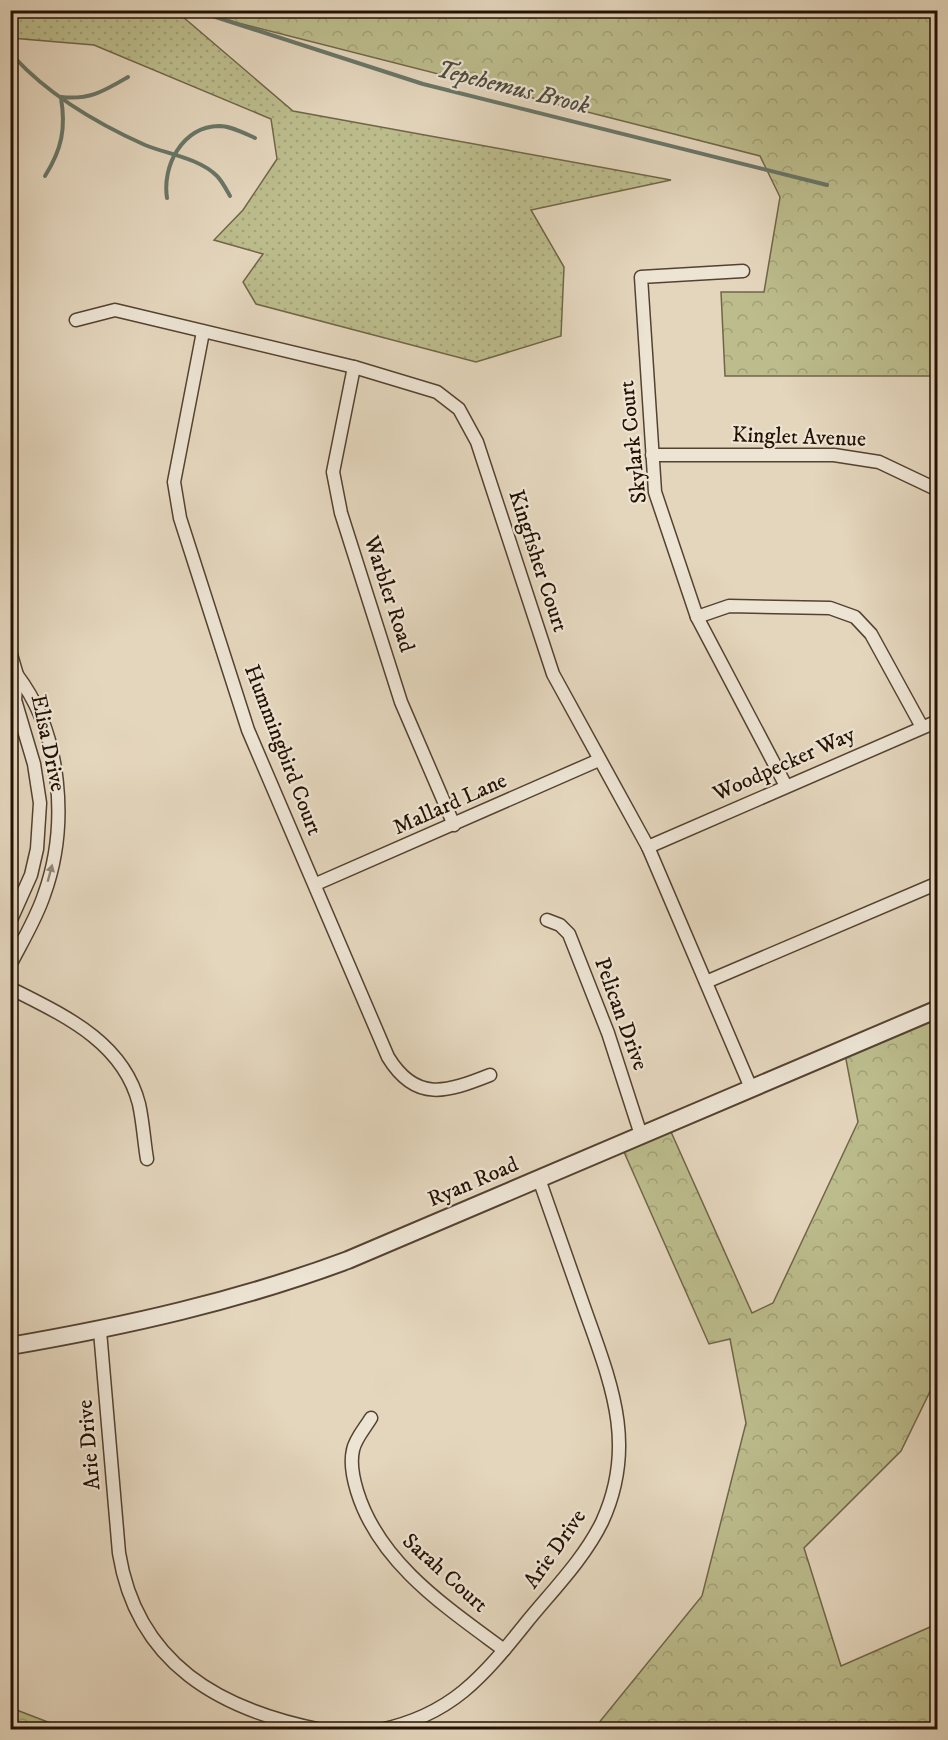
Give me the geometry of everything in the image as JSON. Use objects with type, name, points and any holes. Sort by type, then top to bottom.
[{"type":"street","name":"Skylark Court","points":[[743,271],[641,278],[655,492],[697,617],[786,786]]},
{"type":"street","name":"Kingfisher Court","points":[[76,320],[115,310],[354,367],[437,392],[459,409],[477,442],[553,674],[648,847],[751,1088]]},
{"type":"street","name":"Hummingbird Court","points":[[203,332],[174,482],[180,518],[248,730],[316,884],[388,1057],[397,1072],[419,1087],[439,1092],[455,1089],[490,1075]]},
{"type":"street","name":"Warbler Road","points":[[354,367],[333,472],[340,513],[401,702],[454,825]]},
{"type":"street","name":"Kinglet Avenue","points":[[652,455],[834,455],[879,462],[938,490]]},
{"type":"street","points":[[697,617],[729,606],[830,608],[855,617],[871,634],[922,727]]},
{"type":"street","name":"Elisa Drive","points":[[10,651],[15,700],[34,764],[40,803],[37,849],[26,888],[10,922]]},
{"type":"street","name":"Elisa Drive","points":[[10,965],[44,895],[57,841],[58,801],[52,757],[35,703],[14,676]]},
{"type":"street","name":"Woodpecker Way","points":[[648,847],[938,720]]},
{"type":"street","name":"Mallard Lane","points":[[316,884],[599,760]]},
{"type":"street","points":[[40,803],[58,801]]},
{"type":"street","points":[[706,982],[938,883]]},
{"type":"street","points":[[26,888],[44,895]]},
{"type":"street","name":"Pelican Drive","points":[[547,920],[570,934],[608,1032],[641,1135]]},
{"type":"street","points":[[10,988],[85,1029],[108,1050],[135,1091],[147,1159]]},
{"type":"street","name":"Ryan Road","points":[[10,1346],[100,1331],[207,1306],[296,1279],[539,1179],[938,1009]]},
{"type":"street","name":"Arie Drive","points":[[380,1730],[418,1719],[457,1698],[486,1672],[591,1541],[609,1504],[619,1457],[619,1425],[612,1387],[539,1179]]},
{"type":"street","name":"Arie Drive","points":[[100,1331],[119,1553],[126,1585],[136,1612],[162,1653],[205,1689],[252,1710],[322,1730]]},
{"type":"street","name":"Sarah Court","points":[[371,1418],[353,1448],[351,1461],[360,1503],[375,1534],[404,1570],[504,1650]]},
{"type":"green space","points":[[10,11],[176,11],[293,111],[671,180],[531,210],[564,267],[561,336],[476,362],[256,304],[243,282],[263,254],[214,240],[243,210],[277,159],[271,119],[94,45],[11,38]]},
{"type":"green space","points":[[191,11],[937,11],[937,376],[725,376],[721,292],[764,292],[780,197],[760,156]]},
{"type":"green space","points":[[937,1009],[937,1377],[901,1451],[804,1548],[841,1666],[937,1624],[937,1729],[593,1730],[702,1596],[746,1423],[730,1339],[709,1344],[620,1143],[667,1123],[752,1313],[773,1303],[858,1122],[844,1049]]},
{"type":"green space","points":[[10,1706],[14,1709],[66,1729],[11,1729]]},
{"type":"waterway","name":"Tepehemus Brook","points":[[194,10],[423,84],[827,185]]},
{"type":"waterway","points":[[14,57],[58,96],[92,118],[145,145],[192,161],[210,170],[221,180],[230,196]]},
{"type":"waterway","points":[[61,97],[89,96],[128,77]]},
{"type":"waterway","points":[[45,176],[59,147],[63,129],[61,98]]},
{"type":"waterway","points":[[167,198],[166,186],[172,161],[177,150],[195,133],[206,128],[224,126],[255,138]]}]
